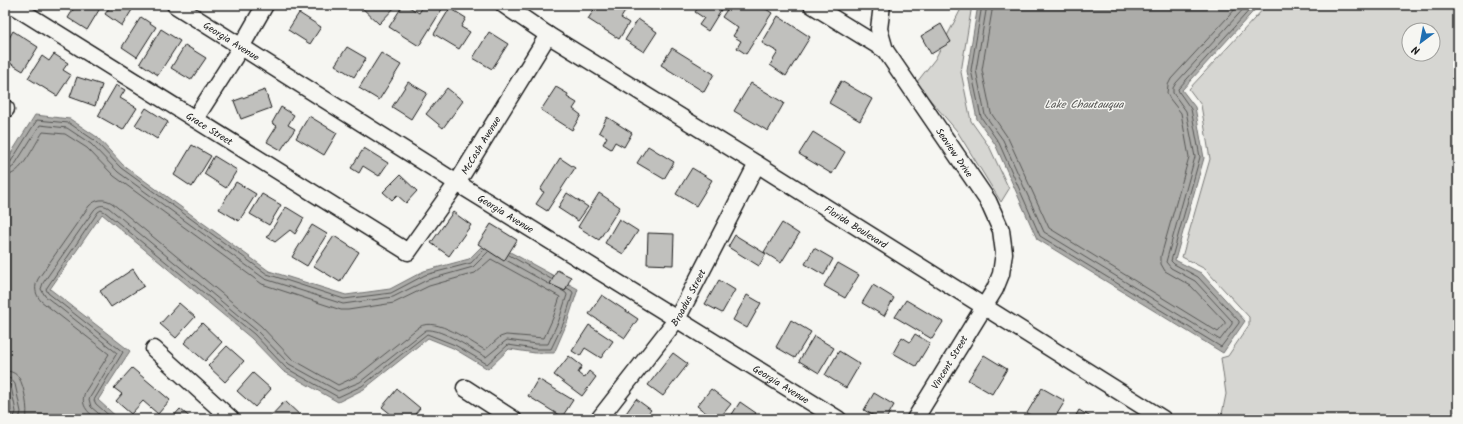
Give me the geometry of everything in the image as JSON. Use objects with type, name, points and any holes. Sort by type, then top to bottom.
[{"type":"street","name":"Grace Street","points":[[12,5],[408,252]]},
{"type":"street","name":"Georgia Avenue","points":[[175,5],[457,183],[838,419]]},
{"type":"street","points":[[196,119],[241,47],[265,5]]},
{"type":"street","name":"Florida Boulevard","points":[[504,5],[548,35],[757,164],[1163,419]]},
{"type":"street","points":[[812,5],[885,50]]},
{"type":"street","name":"Seaview Drive","points":[[882,5],[879,29],[885,50],[988,201],[1001,230],[1004,253],[1001,274],[995,288],[984,306]]},
{"type":"street","name":"McCosh Avenue","points":[[408,252],[457,183],[548,35]]},
{"type":"street","name":"Broadus Street","points":[[599,419],[677,319],[757,164]]},
{"type":"street","name":"Vincent Street","points":[[915,419],[984,306]]},
{"type":"street","points":[[154,349],[231,419]]},
{"type":"street","points":[[465,388],[513,419]]},
{"type":"shaded area","points":[[963,5],[972,5],[961,72],[971,121],[990,148],[1009,189],[1001,202],[957,131],[926,95],[917,82],[935,59]]},
{"type":"shaded area","points":[[1267,5],[1458,5],[1458,419],[1221,419],[1226,394],[1221,358],[1228,356],[1249,325],[1249,317],[1205,269],[1182,257],[1210,159],[1201,105],[1189,89]]},
{"type":"water","name":"Lake Chautauqua","points":[[978,5],[1259,5],[1182,90],[1195,107],[1204,158],[1175,260],[1201,273],[1245,321],[1223,353],[1037,239],[995,144],[977,119],[967,71]]},
{"type":"water","points":[[35,115],[70,119],[97,137],[123,165],[269,271],[346,295],[390,289],[424,271],[469,259],[488,240],[578,289],[567,323],[554,353],[535,353],[509,349],[488,369],[453,348],[428,338],[364,389],[338,402],[283,371],[251,338],[102,214],[50,289],[130,351],[98,400],[119,419],[8,419],[12,413],[5,378],[5,163]]},
{"type":"building","points":[[76,5],[102,5],[87,30],[68,18]]},
{"type":"building","points":[[111,5],[135,5],[122,26],[105,14]]},
{"type":"building","points":[[359,5],[397,5],[379,24]]},
{"type":"building","points":[[403,5],[406,5],[419,13],[424,5],[444,6],[419,46],[389,27]]},
{"type":"building","points":[[597,5],[600,5],[605,9],[608,5],[617,5],[626,10],[621,18],[629,23],[619,39],[588,19]]},
{"type":"building","points":[[697,5],[724,5],[708,31],[699,25],[704,18],[695,12],[699,6]]},
{"type":"building","points":[[730,5],[760,5],[772,13],[746,54],[737,48],[741,41],[733,36],[738,28],[722,17]]},
{"type":"building","points":[[450,8],[466,18],[461,27],[470,32],[459,49],[434,34]]},
{"type":"building","points":[[299,13],[321,27],[310,44],[288,30]]},
{"type":"building","points":[[778,16],[810,37],[786,76],[770,65],[778,52],[762,43]]},
{"type":"building","points":[[141,17],[156,27],[137,57],[122,47]]},
{"type":"building","points":[[638,19],[657,32],[644,52],[625,40]]},
{"type":"building","points":[[941,24],[951,42],[931,54],[921,36]]},
{"type":"building","points":[[161,29],[180,41],[158,75],[140,63]]},
{"type":"building","points":[[13,31],[38,47],[23,71],[5,60],[5,45]]},
{"type":"building","points":[[489,32],[508,44],[492,69],[473,58]]},
{"type":"building","points":[[185,45],[206,58],[191,80],[171,68]]},
{"type":"building","points":[[347,47],[366,58],[354,77],[335,65]]},
{"type":"building","points":[[672,48],[714,74],[704,92],[661,65]]},
{"type":"building","points":[[381,53],[401,65],[379,100],[359,88]]},
{"type":"building","points":[[54,54],[68,63],[63,70],[71,75],[57,96],[28,78],[42,56],[49,61]]},
{"type":"building","points":[[77,77],[102,85],[95,106],[70,97]]},
{"type":"building","points":[[841,81],[872,99],[860,121],[829,103]]},
{"type":"building","points":[[408,82],[427,93],[411,119],[392,107]]},
{"type":"building","points":[[751,83],[784,103],[768,131],[734,111]]},
{"type":"building","points":[[116,85],[125,90],[120,98],[137,108],[123,130],[98,116]]},
{"type":"building","points":[[556,87],[568,94],[567,97],[577,103],[573,109],[581,115],[572,130],[541,110]]},
{"type":"building","points":[[447,88],[463,101],[443,128],[426,114]]},
{"type":"building","points":[[265,90],[271,108],[241,119],[234,101]]},
{"type":"building","points":[[281,107],[294,115],[288,125],[295,129],[281,150],[267,142],[277,126],[272,123]]},
{"type":"building","points":[[146,108],[168,122],[157,139],[135,125]]},
{"type":"building","points":[[309,116],[337,133],[324,155],[296,138]]},
{"type":"building","points":[[607,117],[632,133],[624,147],[615,142],[611,149],[603,144],[607,137],[599,132]]},
{"type":"building","points":[[813,132],[845,152],[832,174],[799,154]]},
{"type":"building","points":[[192,145],[211,156],[192,187],[174,175]]},
{"type":"building","points":[[648,146],[674,162],[664,179],[637,163]]},
{"type":"building","points":[[364,148],[388,163],[379,176],[363,166],[359,173],[351,168]]},
{"type":"building","points":[[214,156],[237,170],[226,188],[204,174]]},
{"type":"building","points":[[560,158],[575,168],[547,211],[536,204],[544,192],[540,190]]},
{"type":"building","points":[[692,168],[712,180],[696,206],[676,194]]},
{"type":"building","points":[[400,175],[417,191],[406,203],[397,195],[392,200],[383,192]]},
{"type":"building","points":[[236,182],[256,194],[239,221],[219,209]]},
{"type":"building","points":[[567,193],[588,207],[578,221],[558,208]]},
{"type":"building","points":[[599,193],[620,207],[599,240],[578,227]]},
{"type":"building","points":[[262,194],[281,205],[269,225],[250,214]]},
{"type":"building","points":[[286,207],[304,218],[295,234],[290,230],[275,242],[267,237]]},
{"type":"building","points":[[453,212],[471,225],[449,256],[431,243]]},
{"type":"building","points":[[619,219],[638,231],[623,254],[605,243]]},
{"type":"building","points":[[782,223],[799,234],[781,263],[764,252]]},
{"type":"building","points":[[491,224],[517,240],[504,261],[478,244]]},
{"type":"building","points":[[312,225],[327,234],[307,266],[292,257]]},
{"type":"building","points":[[648,233],[674,234],[673,265],[647,264]]},
{"type":"building","points":[[735,235],[766,254],[759,266],[728,247]]},
{"type":"building","points":[[334,236],[359,252],[340,282],[314,266]]},
{"type":"building","points":[[814,248],[833,259],[824,275],[805,264]]},
{"type":"building","points":[[838,263],[859,275],[845,298],[824,286]]},
{"type":"building","points":[[133,269],[144,286],[111,307],[100,291]]},
{"type":"building","points":[[557,270],[571,277],[565,291],[550,284]]},
{"type":"building","points":[[719,280],[735,290],[722,313],[705,304]]},
{"type":"building","points":[[873,285],[894,298],[884,316],[862,303]]},
{"type":"building","points":[[602,295],[638,319],[625,338],[589,314]]},
{"type":"building","points":[[747,295],[761,303],[747,328],[733,320]]},
{"type":"building","points":[[906,300],[943,322],[932,339],[895,317]]},
{"type":"building","points":[[179,303],[195,317],[176,338],[160,324]]},
{"type":"building","points":[[791,320],[811,332],[795,358],[776,347]]},
{"type":"building","points":[[202,323],[222,342],[205,361],[184,343]]},
{"type":"building","points":[[589,325],[613,341],[601,358],[585,348],[580,356],[572,351]]},
{"type":"building","points":[[915,334],[930,343],[916,366],[893,353],[902,337],[910,342]]},
{"type":"building","points":[[814,336],[834,348],[819,373],[799,361]]},
{"type":"building","points":[[227,346],[244,361],[225,382],[208,366]]},
{"type":"building","points":[[839,351],[860,364],[846,388],[825,375]]},
{"type":"building","points":[[673,353],[688,364],[663,396],[648,385]]},
{"type":"building","points":[[984,355],[1007,369],[992,394],[968,380]]},
{"type":"building","points":[[569,356],[582,366],[578,373],[584,378],[589,371],[596,377],[582,396],[554,375]]},
{"type":"building","points":[[132,368],[170,400],[158,414],[143,401],[131,414],[116,401],[122,394],[114,388]]},
{"type":"building","points":[[253,373],[271,389],[255,407],[237,391]]},
{"type":"building","points":[[538,379],[573,400],[562,417],[528,396]]},
{"type":"building","points":[[1042,388],[1065,401],[1054,419],[1036,419],[1027,413]]},
{"type":"building","points":[[397,389],[420,408],[411,419],[397,419],[382,407]]},
{"type":"building","points":[[711,389],[731,404],[719,419],[714,419],[697,406]]},
{"type":"building","points":[[874,393],[894,405],[886,419],[879,419],[864,410]]},
{"type":"building","points":[[636,399],[651,410],[644,419],[622,419]]},
{"type":"building","points":[[285,401],[304,419],[268,419]]},
{"type":"building","points":[[740,402],[756,413],[752,419],[729,419]]},
{"type":"building","points":[[180,409],[192,419],[171,419]]},
{"type":"building","points":[[1079,410],[1094,419],[1074,419]]}]
